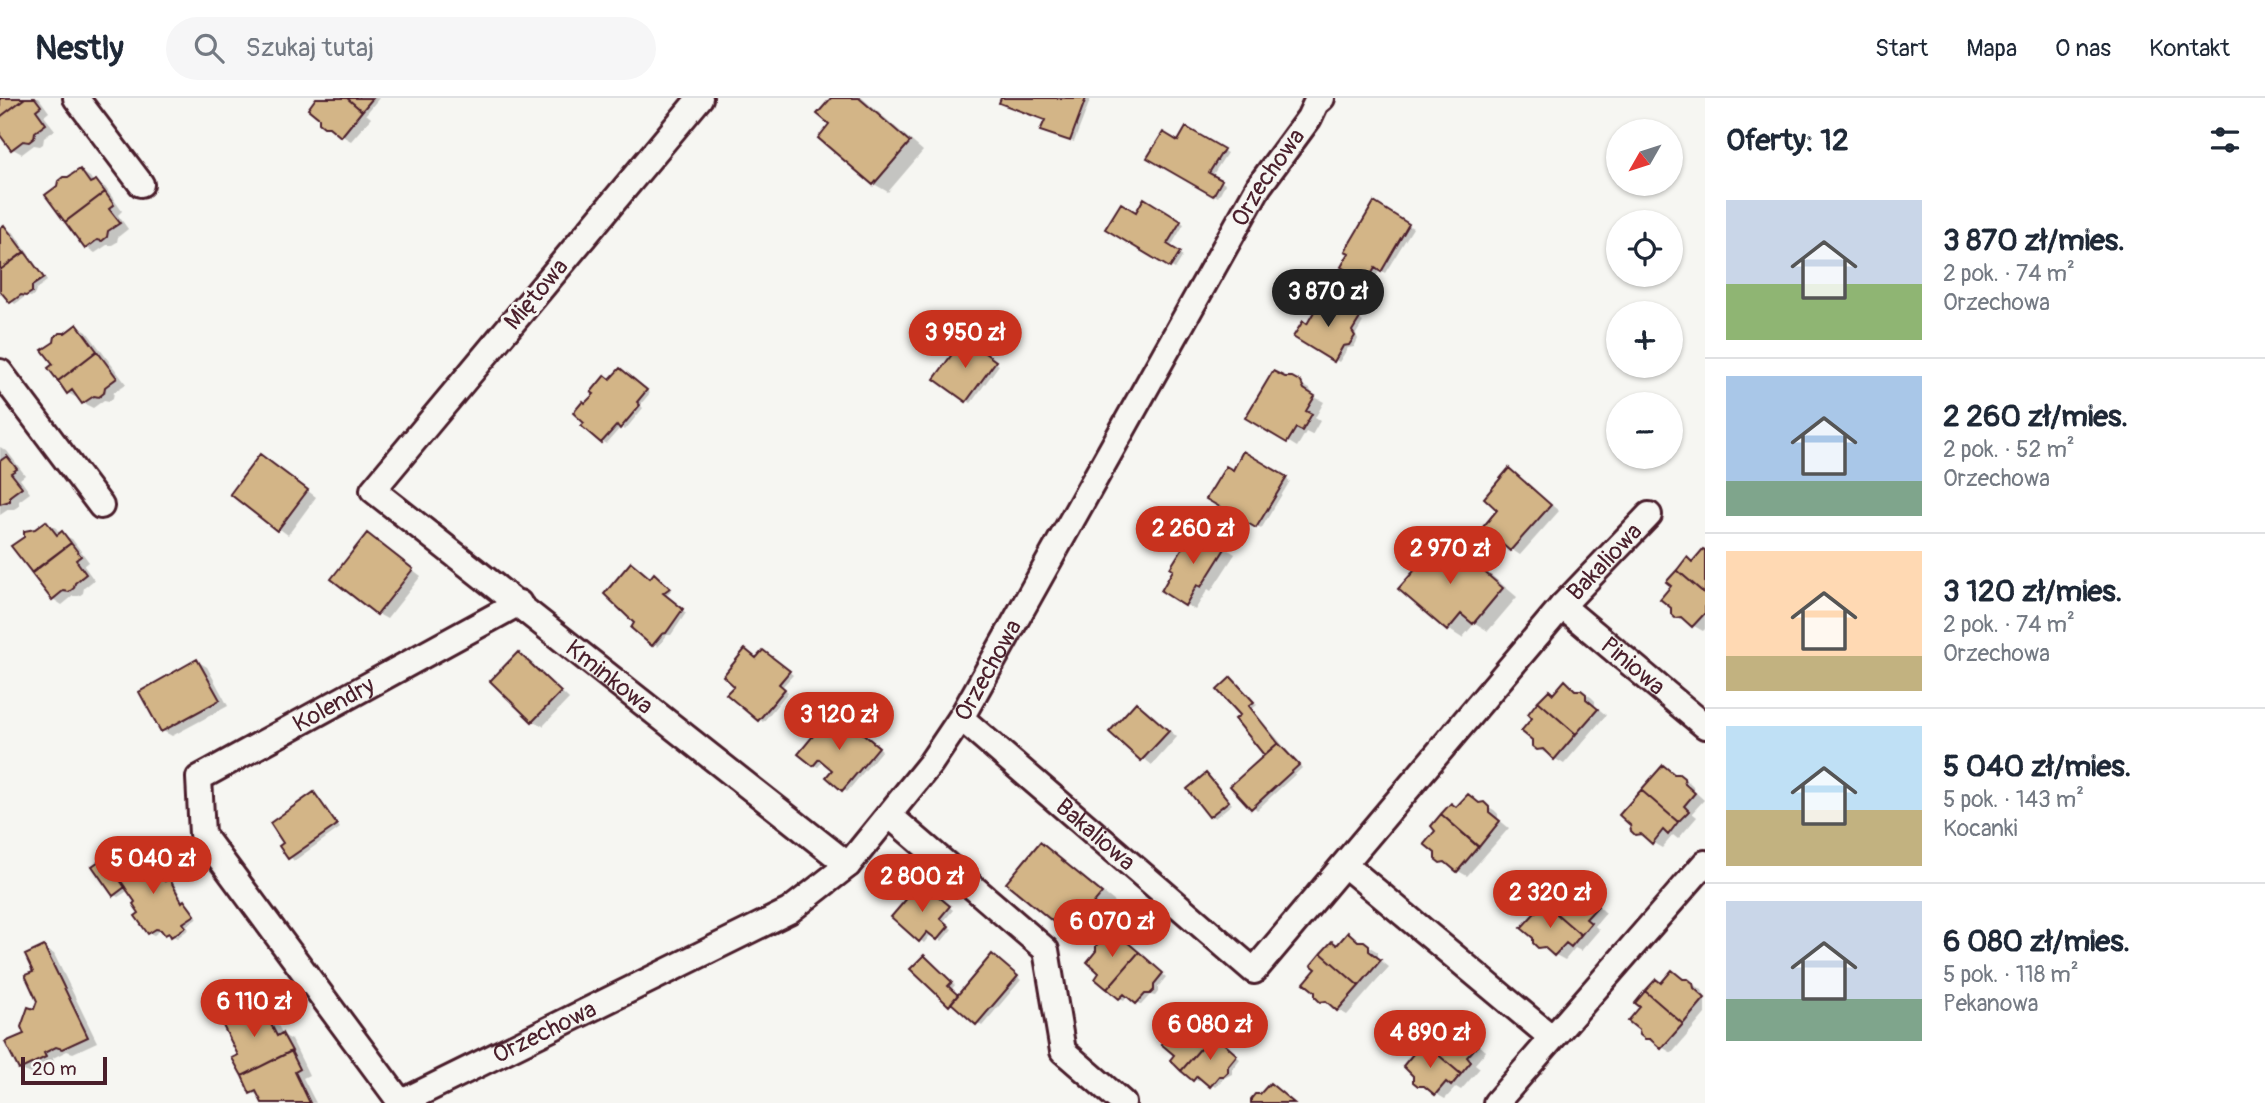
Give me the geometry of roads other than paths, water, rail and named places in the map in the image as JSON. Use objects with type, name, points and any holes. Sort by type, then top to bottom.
[{"type":"street","points":[[76,98],[141,184]]},
{"type":"street","name":"Miętowa","points":[[373,489],[700,98]]},
{"type":"street","name":"Orzechowa","points":[[401,1103],[789,911],[848,865],[930,764],[961,718],[1259,186],[1309,118],[1313,100]]},
{"type":"street","points":[[0,372],[101,506]]},
{"type":"street","name":"Kminkowa","points":[[373,489],[848,865]]},
{"type":"street","name":"Bakaliowa","points":[[961,718],[1254,971],[1562,606],[1648,515]]},
{"type":"street","name":"Kolendry","points":[[401,1103],[202,834],[199,778],[519,603]]},
{"type":"street","name":"Piniowa","points":[[1562,606],[1705,726]]},
{"type":"street","points":[[889,815],[1046,950],[1063,1051],[1123,1103]]},
{"type":"street","points":[[1496,1103],[1705,863]]},
{"type":"street","points":[[1345,866],[1552,1038]]}]
